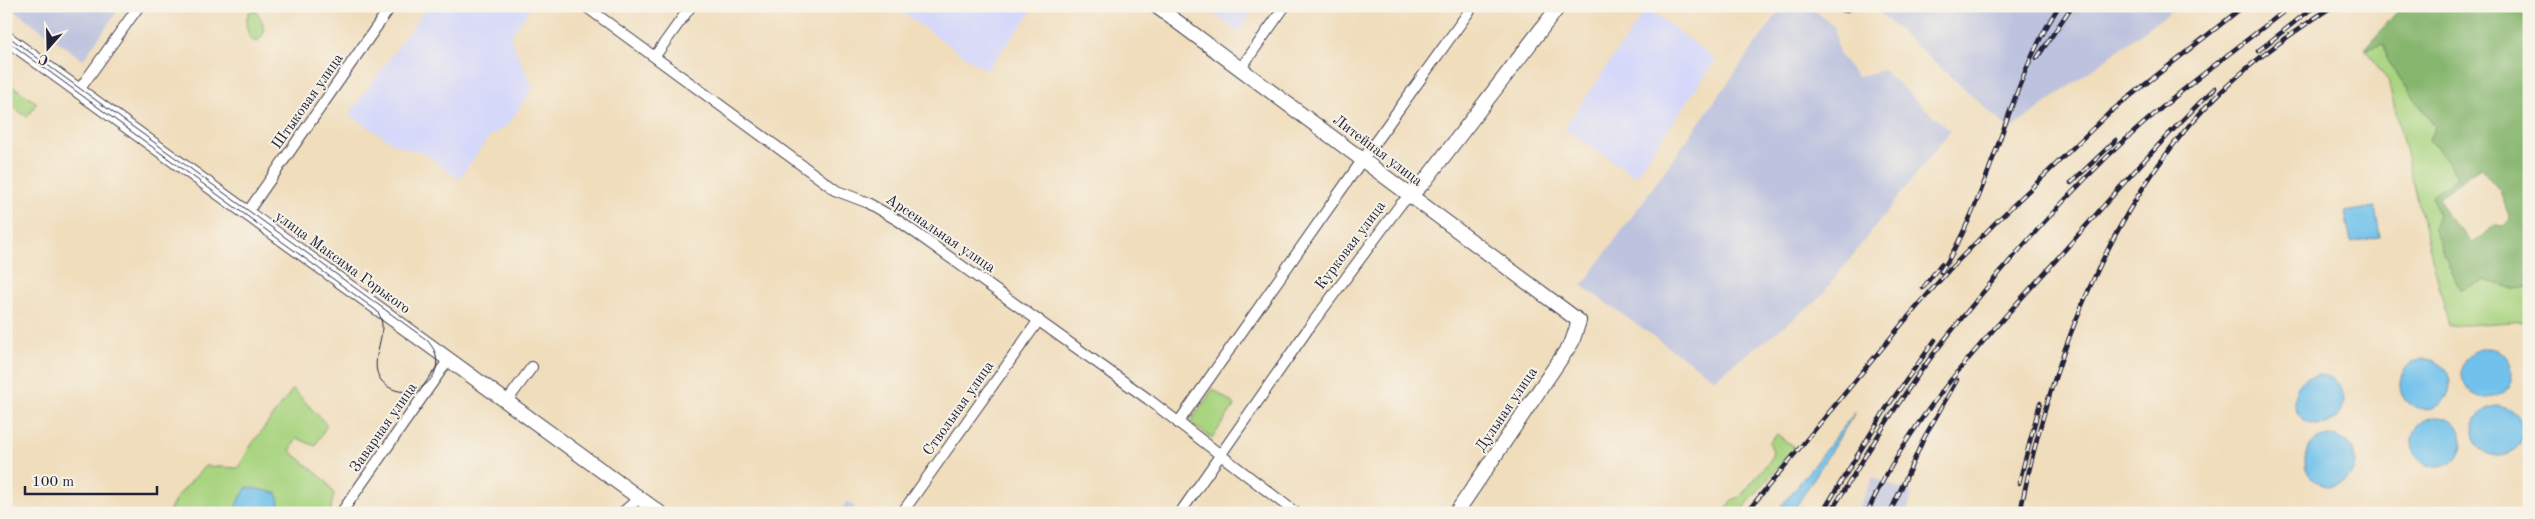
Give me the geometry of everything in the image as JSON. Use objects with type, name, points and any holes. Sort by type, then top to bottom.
[{"type":"street","points":[[79,90],[139,6]]},
{"type":"street","name":"Штыковая улица","points":[[247,213],[391,6]]},
{"type":"street","name":"Арсенальная улица","points":[[585,6],[837,191],[866,202],[899,221],[1039,320],[1296,513]]},
{"type":"street","points":[[654,56],[691,6]]},
{"type":"street","name":"Литейная улица","points":[[1156,6],[1579,321]]},
{"type":"street","points":[[1241,68],[1285,6]]},
{"type":"street","points":[[1178,423],[1473,6]]},
{"type":"street","name":"Курковая улица","points":[[1180,513],[1222,456],[1314,321],[1400,205],[1424,182],[1559,6]]},
{"type":"street","name":"улица Максима Горького","points":[[6,38],[660,513]]},
{"type":"street","name":"Ствольная улица","points":[[902,513],[1039,320]]},
{"type":"street","name":"Дульная улица","points":[[1456,513],[1572,342],[1579,321]]},
{"type":"street","name":"Заварная улица","points":[[341,513],[449,359]]},
{"type":"street","points":[[507,401],[532,367]]},
{"type":"street","points":[[622,513],[640,498]]},
{"type":"shaded area","points":[[8,6],[121,6],[83,60]]},
{"type":"shaded area","points":[[428,6],[532,6],[510,37],[533,88],[508,125],[489,137],[459,179],[425,154],[394,144],[349,114]]},
{"type":"shaded area","points":[[893,6],[1036,6],[986,71]]},
{"type":"shaded area","points":[[1203,6],[1256,6],[1238,32]]},
{"type":"shaded area","points":[[1783,6],[1809,6],[1834,26],[1839,54],[1857,77],[1883,70],[1950,131],[1817,301],[1714,379],[1582,286]]},
{"type":"shaded area","points":[[1872,6],[2178,6],[2010,130]]},
{"type":"shaded area","points":[[1647,8],[1716,60],[1635,176],[1564,129]]},
{"type":"shaded area","points":[[1873,477],[1912,494],[1907,513],[1856,513]]},
{"type":"shaded area","points":[[847,501],[855,507],[850,513],[839,513]]},
{"type":"green space","points":[[2402,6],[2529,6],[2529,287],[2511,288],[2485,280],[2460,290],[2433,228],[2438,214],[2432,195],[2458,177],[2436,146],[2429,141],[2435,126],[2388,62],[2384,44],[2365,49]],"holes":[[[2480,167],[2500,191],[2510,219],[2504,226],[2496,225],[2473,243],[2445,214],[2439,197]]]},
{"type":"green space","points":[[255,10],[262,21],[264,29],[264,33],[257,42],[250,39],[246,25],[248,13]]},
{"type":"green space","points":[[2384,44],[2388,62],[2435,126],[2429,141],[2436,146],[2458,178],[2432,195],[2460,289],[2485,280],[2511,288],[2529,287],[2529,321],[2449,326],[2388,81],[2365,49]]},
{"type":"green space","points":[[11,85],[37,103],[27,117],[6,102],[6,91]]},
{"type":"green space","points":[[293,389],[327,425],[315,446],[297,438],[290,451],[326,481],[334,494],[330,513],[168,513],[177,497],[205,466],[238,468],[252,444]]},
{"type":"green space","points":[[1213,389],[1235,405],[1212,438],[1190,423]]},
{"type":"green space","points":[[1777,434],[1795,448],[1739,513],[1724,513],[1733,499],[1740,497],[1771,459],[1773,451],[1769,442]]},
{"type":"water","points":[[2375,207],[2380,237],[2351,242],[2345,212]]},
{"type":"water","points":[[2487,348],[2497,350],[2505,355],[2510,363],[2512,373],[2510,383],[2505,391],[2497,396],[2487,398],[2477,396],[2469,391],[2464,383],[2462,373],[2464,363],[2469,355],[2477,350]]},
{"type":"water","points":[[2425,359],[2435,361],[2443,366],[2448,374],[2450,384],[2448,394],[2443,402],[2435,407],[2425,409],[2415,407],[2407,402],[2402,394],[2400,384],[2402,374],[2407,366],[2415,361]]},
{"type":"water","points":[[2319,375],[2329,377],[2337,382],[2342,390],[2344,400],[2342,410],[2337,418],[2329,423],[2319,425],[2309,423],[2301,418],[2296,410],[2294,400],[2296,390],[2301,382],[2309,377]]},
{"type":"water","points":[[2498,406],[2508,408],[2516,413],[2521,421],[2523,431],[2521,441],[2516,449],[2508,454],[2498,456],[2488,454],[2480,449],[2475,441],[2473,431],[2475,421],[2480,413],[2488,408]]},
{"type":"water","points":[[1856,411],[1792,513],[1776,513]]},
{"type":"water","points":[[2437,417],[2447,419],[2455,424],[2460,432],[2462,442],[2460,452],[2455,460],[2447,465],[2437,467],[2427,465],[2419,460],[2414,452],[2412,442],[2414,432],[2419,424],[2427,419]]},
{"type":"water","points":[[2330,436],[2340,438],[2348,443],[2353,451],[2355,461],[2353,471],[2348,479],[2340,484],[2330,486],[2320,484],[2312,479],[2307,471],[2305,461],[2307,451],[2312,443],[2320,438]]},
{"type":"water","points":[[247,487],[277,493],[281,513],[234,513]]},
{"type":"tram line","points":[[6,35],[427,340],[436,356],[434,375],[429,382],[422,387],[404,392],[387,386],[380,378],[376,369],[382,329],[377,311],[6,40]]},
{"type":"railway","points":[[1941,272],[1959,240],[1974,207],[2026,71],[2041,38],[2059,6]]},
{"type":"railway","points":[[2037,58],[2072,6]]},
{"type":"railway","points":[[1746,513],[1902,324],[1948,271],[1996,222],[2109,113],[2244,6]]},
{"type":"railway","points":[[1830,513],[1927,363],[1981,295],[2042,224],[2107,157],[2151,117],[2291,6]]},
{"type":"railway","points":[[2258,51],[2315,6]]},
{"type":"railway","points":[[2020,513],[2032,457],[2048,399],[2068,341],[2091,285],[2118,230],[2149,179],[2184,131],[2224,89],[2263,55],[2333,6]]},
{"type":"railway","points":[[1867,513],[1905,443],[1951,379],[2173,129],[2215,88]]},
{"type":"railway","points":[[2071,183],[2116,140]]},
{"type":"railway","points":[[1923,288],[1941,264]]},
{"type":"railway","points":[[1822,513],[1887,407],[1935,340]]},
{"type":"railway","points":[[1890,513],[1924,438],[1957,380]]},
{"type":"railway","points":[[2019,483],[2040,403]]}]
